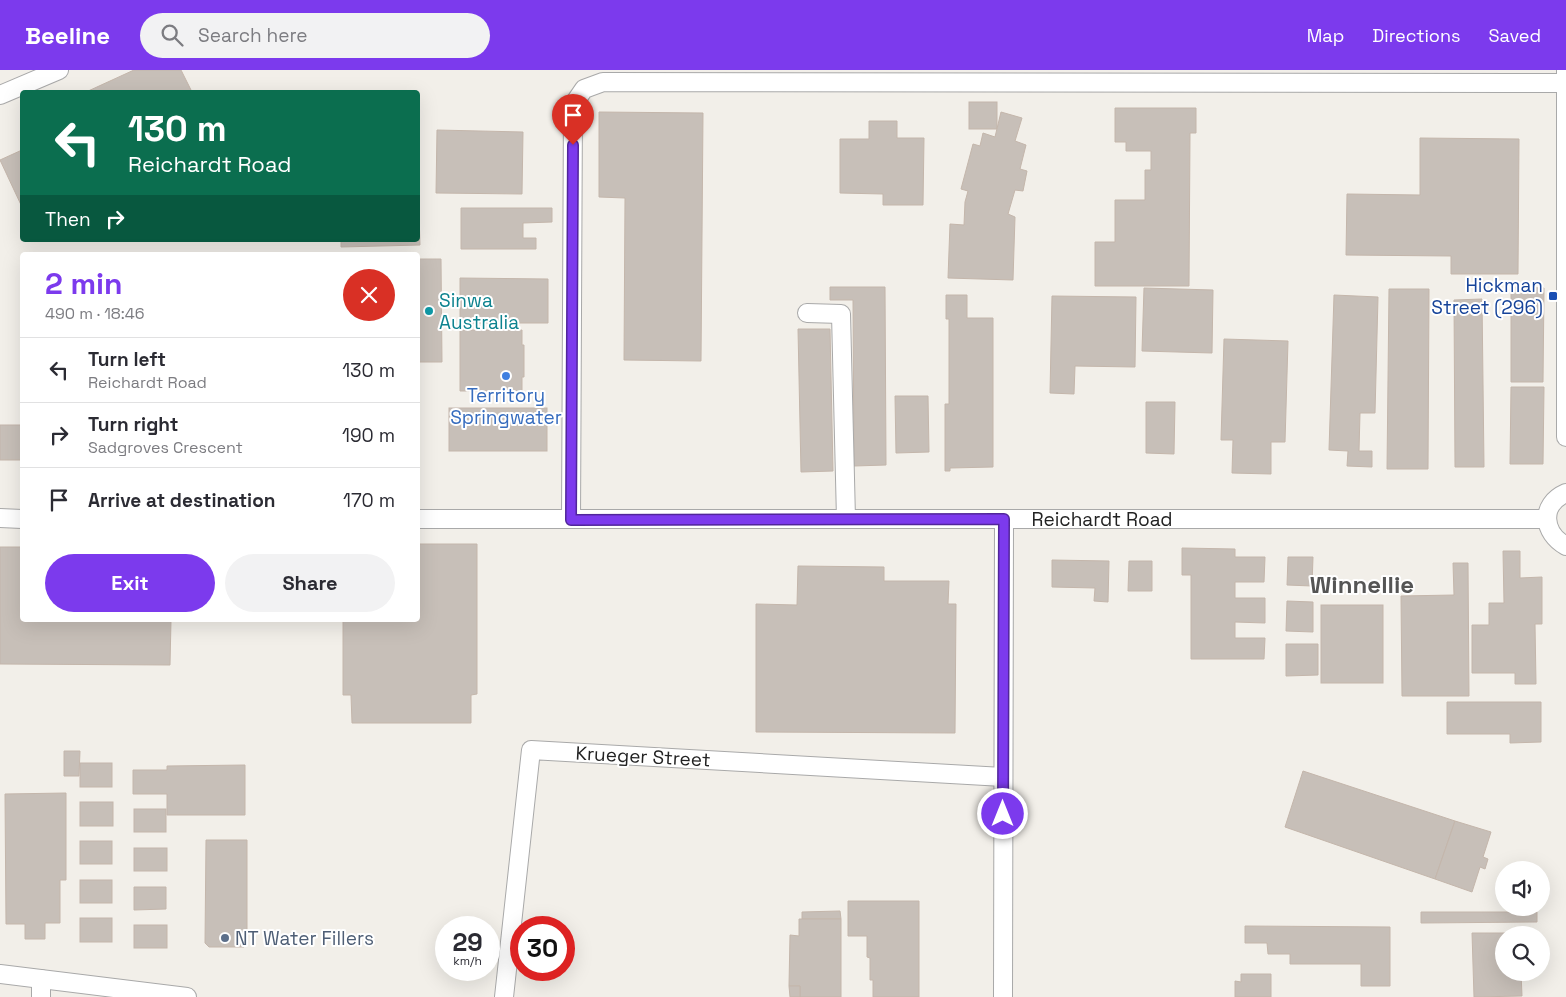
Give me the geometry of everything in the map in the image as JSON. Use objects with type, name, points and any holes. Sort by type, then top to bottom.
[{"type":"street","points":[[0,95],[59,70]]},
{"type":"street","points":[[1566,70],[1566,437]]},
{"type":"street","points":[[571,520],[573,105],[584,89],[603,82],[1566,83]]},
{"type":"street","points":[[807,313],[841,314],[846,519]]},
{"type":"street","points":[[1566,492],[1553,502],[1547,519],[1552,535],[1566,546]]},
{"type":"street","points":[[0,518],[20,518]]},
{"type":"street","name":"Reichardt Road","points":[[420,519],[1547,519]]},
{"type":"street","points":[[1003,997],[1004,519]]},
{"type":"street","name":"Krueger Street","points":[[504,997],[531,750],[1003,777]]},
{"type":"street","points":[[0,974],[41,979],[67,990],[187,997]]},
{"type":"street","points":[[41,979],[41,997]]},
{"type":"building","points":[[134,70],[181,70],[191,90],[90,90]]},
{"type":"building","points":[[969,102],[997,102],[997,129],[969,129]]},
{"type":"building","points":[[1115,108],[1196,108],[1196,133],[1190,133],[1189,286],[1095,286],[1095,242],[1115,242],[1115,200],[1145,200],[1145,170],[1151,170],[1151,151],[1126,151],[1126,142],[1115,142]]},
{"type":"building","points":[[599,112],[703,113],[701,361],[624,360],[625,198],[599,197]]},
{"type":"building","points":[[1001,112],[1022,118],[1015,141],[1026,145],[1020,169],[1027,171],[1023,191],[1015,190],[1008,214],[1015,217],[1013,280],[948,278],[950,224],[964,225],[965,202],[968,191],[961,189],[973,144],[980,146],[983,133],[995,137]]},
{"type":"building","points":[[869,121],[897,121],[897,138],[924,138],[923,205],[883,205],[883,194],[840,193],[840,139],[869,139]]},
{"type":"building","points":[[437,130],[523,132],[522,194],[436,193]]},
{"type":"building","points":[[1420,138],[1519,139],[1518,274],[1451,274],[1451,256],[1346,255],[1347,194],[1420,195]]},
{"type":"building","points":[[20,151],[20,203],[0,160]]},
{"type":"building","points":[[461,208],[552,208],[552,222],[523,223],[523,238],[536,238],[536,249],[461,249]]},
{"type":"building","points":[[341,242],[420,242],[420,245],[341,247]]},
{"type":"building","name":"Sinwa Australia","points":[[420,259],[441,259],[442,362],[420,362]]},
{"type":"building","points":[[460,278],[548,279],[548,323],[460,323]]},
{"type":"building","points":[[830,287],[885,287],[886,465],[854,466],[853,300],[830,300]]},
{"type":"building","points":[[1511,287],[1544,288],[1543,382],[1511,382]]},
{"type":"building","points":[[1144,288],[1213,290],[1212,353],[1142,351]]},
{"type":"building","points":[[1389,289],[1429,289],[1428,469],[1387,469]]},
{"type":"building","points":[[946,295],[967,295],[967,318],[993,318],[993,467],[950,468],[950,471],[945,471],[945,404],[949,404],[949,319],[946,319]]},
{"type":"building","points":[[1334,295],[1378,297],[1375,413],[1360,413],[1359,451],[1372,451],[1372,467],[1347,466],[1348,451],[1329,450]]},
{"type":"building","points":[[1052,296],[1136,297],[1135,367],[1075,366],[1074,394],[1050,393]]},
{"type":"building","points":[[1482,299],[1484,467],[1455,467],[1454,300]]},
{"type":"building","points":[[798,329],[830,329],[833,471],[801,472]]},
{"type":"building","points":[[460,330],[522,330],[524,377],[522,377],[522,391],[460,391]]},
{"type":"building","points":[[1224,339],[1288,341],[1285,442],[1271,442],[1271,474],[1232,473],[1233,440],[1221,440]]},
{"type":"building","points":[[1511,387],[1544,387],[1543,464],[1510,464]]},
{"type":"building","points":[[895,396],[928,396],[929,452],[896,453]]},
{"type":"building","points":[[1146,402],[1175,402],[1174,454],[1146,453]]},
{"type":"building","points":[[449,408],[547,408],[547,451],[449,451]]},
{"type":"building","points":[[0,425],[20,425],[20,460],[0,460]]},
{"type":"building","points":[[420,544],[477,544],[477,694],[471,695],[471,723],[352,723],[351,695],[343,695],[343,622],[420,622]]},
{"type":"building","points":[[0,547],[20,547],[20,622],[171,622],[170,665],[0,664]]},
{"type":"building","points":[[1182,548],[1235,549],[1235,557],[1265,557],[1264,582],[1235,582],[1235,598],[1265,598],[1265,623],[1235,622],[1235,638],[1265,638],[1264,659],[1191,659],[1191,575],[1182,575]]},
{"type":"building","points":[[1503,551],[1520,551],[1520,578],[1542,577],[1542,624],[1535,624],[1536,684],[1515,684],[1515,673],[1472,673],[1472,625],[1489,625],[1489,603],[1504,603]]},
{"type":"building","points":[[1288,557],[1313,557],[1312,586],[1287,585]]},
{"type":"building","points":[[1052,560],[1109,561],[1108,602],[1094,601],[1095,588],[1052,587]]},
{"type":"building","points":[[1129,561],[1152,561],[1152,591],[1128,591]]},
{"type":"building","points":[[1453,563],[1468,563],[1469,696],[1402,696],[1401,596],[1454,595]]},
{"type":"building","points":[[798,566],[884,567],[884,581],[949,581],[948,604],[956,604],[955,733],[756,732],[756,604],[797,605]]},
{"type":"building","points":[[1287,601],[1313,602],[1313,632],[1286,631]]},
{"type":"building","points":[[1321,605],[1383,605],[1383,683],[1321,683]]},
{"type":"building","points":[[1286,644],[1318,644],[1318,675],[1286,676]]},
{"type":"building","points":[[1447,702],[1541,702],[1541,742],[1510,743],[1510,734],[1447,734]]},
{"type":"building","points":[[64,751],[80,751],[79,776],[64,776]]},
{"type":"building","points":[[80,763],[112,763],[112,787],[80,787]]},
{"type":"building","points":[[245,765],[245,815],[167,815],[167,794],[133,794],[133,770],[167,770],[167,766]]},
{"type":"building","points":[[1303,771],[1455,821],[1435,879],[1285,827]]},
{"type":"building","points":[[66,793],[66,880],[60,880],[60,923],[45,923],[45,939],[25,939],[25,924],[6,924],[5,794]]},
{"type":"building","points":[[80,802],[113,802],[113,826],[80,826]]},
{"type":"building","points":[[134,809],[166,809],[166,832],[134,832]]},
{"type":"building","points":[[1455,821],[1491,832],[1483,857],[1488,859],[1485,869],[1480,867],[1472,892],[1435,879]]},
{"type":"building","points":[[206,840],[247,840],[247,943],[244,943],[244,947],[209,947],[205,943]]},
{"type":"building","points":[[80,841],[112,841],[112,864],[80,864]]},
{"type":"building","points":[[134,848],[167,848],[167,871],[134,871]]},
{"type":"building","points":[[80,880],[112,880],[112,903],[80,903]]},
{"type":"building","points":[[134,887],[166,887],[166,909],[134,910]]},
{"type":"building","points":[[848,901],[919,901],[919,997],[873,997],[873,980],[870,980],[870,958],[867,957],[867,936],[848,936]]},
{"type":"building","points":[[840,911],[841,919],[802,919],[802,912]]},
{"type":"building","points":[[1421,912],[1495,912],[1495,916],[1537,916],[1537,922],[1421,923]]},
{"type":"building","points":[[80,918],[112,918],[112,942],[80,942]]},
{"type":"building","points":[[799,919],[841,919],[841,997],[800,997],[800,986],[789,986],[790,935],[799,936]]},
{"type":"building","points":[[134,925],[167,925],[167,948],[134,948]]},
{"type":"building","points":[[1245,926],[1390,927],[1390,986],[1361,986],[1361,964],[1290,964],[1290,954],[1268,954],[1267,943],[1245,943]]},
{"type":"building","points":[[1472,933],[1495,933],[1495,981],[1521,981],[1522,996],[1474,997]]},
{"type":"building","points":[[1241,974],[1271,974],[1271,997],[1235,997],[1235,981],[1241,982]]},
{"type":"building","points":[[789,986],[800,986],[800,997],[790,997]]},
{"type":"place","name":"Hickman Street (296)","points":[[1553,296]]},
{"type":"place","name":"Sinwa Australia","points":[[429,311]]},
{"type":"place","name":"Territory Springwater","points":[[506,376]]},
{"type":"place","name":"NT Water Fillers","points":[[225,938]]},
{"type":"district","name":"Winnellie","points":[[1362,585]]},
{"type":"route","points":[[573,145],[571,520],[1004,519],[1003,814]]}]
